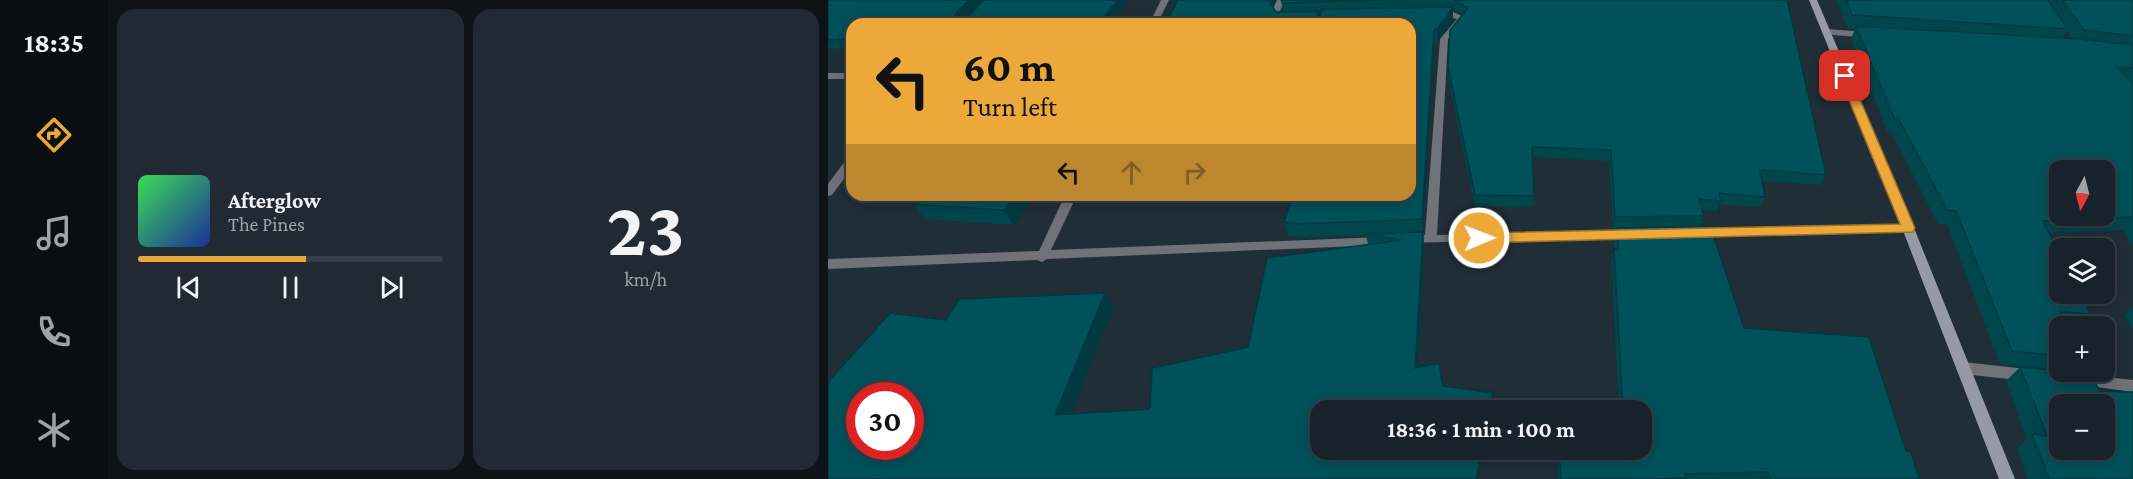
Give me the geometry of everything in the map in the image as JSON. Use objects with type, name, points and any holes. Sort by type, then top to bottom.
[{"type":"main road","points":[[1813,0],[1908,228],[2007,479]]},
{"type":"street","points":[[1156,18],[1165,0]]},
{"type":"street","points":[[1281,0],[1276,11],[1282,18],[1298,18]]},
{"type":"street","points":[[1425,14],[1449,13],[1462,18],[1444,39],[1431,239]]},
{"type":"street","points":[[1826,33],[1873,35]]},
{"type":"street","points":[[828,76],[846,76]]},
{"type":"street","points":[[828,192],[846,168]]},
{"type":"street","points":[[1042,257],[1068,201]]},
{"type":"street","points":[[1682,233],[1908,228]]},
{"type":"street","points":[[828,264],[1042,257],[1431,239],[1646,234]]},
{"type":"street","points":[[1963,368],[2043,376]]},
{"type":"street","points":[[2094,382],[2133,386]]},
{"type":"building","points":[[828,0],[969,0],[955,14],[955,17],[968,17],[984,0],[1118,0],[1102,18],[846,18],[846,39],[828,40]]},
{"type":"building","points":[[1178,0],[1268,0],[1276,12],[1320,12],[1316,18],[1168,18]]},
{"type":"building","points":[[1281,0],[1379,0],[1283,3]]},
{"type":"building","points":[[1454,0],[1787,0],[1826,175],[1760,170],[1765,197],[1719,193],[1721,201],[1699,199],[1704,216],[1615,217],[1611,150],[1532,147],[1534,196],[1475,195],[1448,67],[1450,30],[1468,8]]},
{"type":"building","points":[[1846,0],[2048,0],[2068,29],[1852,15]]},
{"type":"building","points":[[2062,0],[2133,0],[2133,36],[2084,30]]},
{"type":"building","points":[[1453,7],[1434,30],[1422,219],[1298,224],[1284,222],[1291,201],[1416,201],[1416,18],[1320,18],[1322,9]]},
{"type":"building","points":[[1856,26],[2080,39],[2133,45],[2133,68],[2117,67],[2133,84],[2133,217],[2115,218],[2115,160],[2049,160],[2049,221],[2043,221],[2052,238],[2049,238],[2049,304],[2085,304],[2090,314],[2060,311],[2062,316],[2049,316],[2049,355],[2012,351],[1956,211],[1947,210],[1898,118],[1894,118]]},
{"type":"building","points":[[916,201],[1011,201],[1004,210],[913,204]]},
{"type":"building","points":[[1710,226],[1744,328],[1869,337],[1906,451],[1911,452],[1919,479],[1770,479],[1768,472],[1685,474],[1686,478],[1657,479],[1561,479],[1560,460],[1652,460],[1652,400],[1622,400],[1614,249],[1618,249],[1617,228]]},
{"type":"building","points":[[1423,232],[1415,368],[1439,363],[1443,386],[1493,393],[1491,400],[1310,400],[1310,460],[1480,460],[1476,479],[828,479],[828,382],[890,313],[946,320],[959,299],[1105,293],[1055,415],[1150,409],[1152,368],[1248,347],[1267,258],[1401,240],[1366,234]]},
{"type":"building","points":[[2020,367],[2049,370],[2049,382],[2095,382],[2099,391],[2133,392],[2133,479],[2049,479],[2032,434],[2047,436]]},
{"type":"route","points":[[1479,238],[1908,228],[1845,76]]}]
